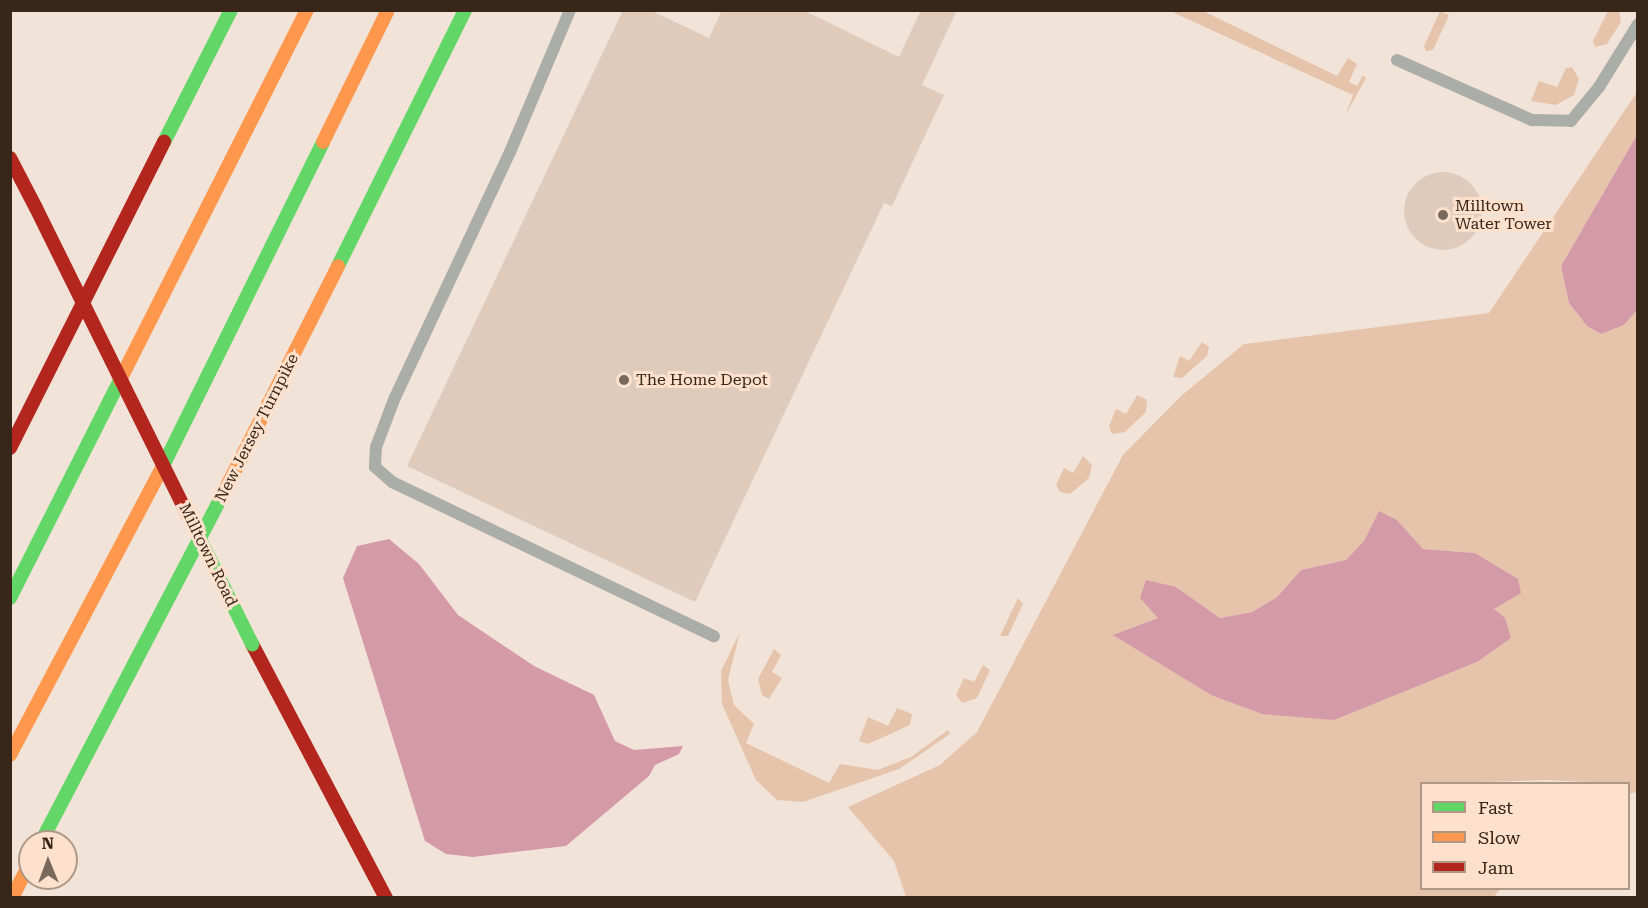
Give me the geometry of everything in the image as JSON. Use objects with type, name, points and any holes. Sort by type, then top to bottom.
[{"type":"main road","points":[[10,448],[231,10]]},
{"type":"main road","points":[[10,598],[307,10]]},
{"type":"main road","points":[[10,755],[184,425],[388,10]]},
{"type":"main road","name":"New Jersey Turnpike","points":[[47,830],[237,468],[465,10]]},
{"type":"main road","name":"Milltown Road","points":[[10,158],[252,644],[386,897]]},
{"type":"lane","points":[[570,10],[510,153],[395,397],[376,447],[375,467],[392,482],[714,636]]},
{"type":"lane","points":[[1397,60],[1532,120],[1571,121],[1599,87],[1638,24]]},
{"type":"shaded area","points":[[1170,11],[1203,11],[1337,76],[1348,58],[1357,64],[1349,82],[1357,86],[1363,75],[1366,78],[1345,116],[1353,95]]},
{"type":"shaded area","points":[[1440,11],[1449,15],[1433,50],[1426,51],[1424,46]]},
{"type":"shaded area","points":[[1608,11],[1619,11],[1621,22],[1607,44],[1595,47],[1593,41]]},
{"type":"shaded area","points":[[1572,67],[1579,79],[1574,95],[1556,105],[1531,101],[1539,81],[1557,87],[1566,68]]},
{"type":"shaded area","points":[[1637,92],[1637,135],[1561,266],[1569,303],[1587,326],[1601,334],[1624,325],[1637,310],[1637,792],[1630,794],[1630,782],[1546,780],[1420,782],[1420,890],[1499,890],[1493,898],[906,897],[894,861],[848,807],[940,765],[977,732],[1123,455],[1181,396],[1244,344],[1489,313]],"holes":[[[1379,512],[1397,520],[1423,549],[1475,553],[1517,579],[1494,609],[1510,638],[1477,662],[1333,720],[1211,695],[1114,635],[1158,618],[1176,587],[1220,618],[1252,612],[1277,597],[1301,570],[1346,560],[1364,541]]]},
{"type":"shaded area","points":[[1637,135],[1637,310],[1624,325],[1601,334],[1587,326],[1569,303],[1561,266]]},
{"type":"shaded area","points":[[1202,342],[1209,347],[1207,356],[1182,378],[1173,377],[1180,356],[1189,361]]},
{"type":"shaded area","points":[[1137,395],[1147,400],[1146,412],[1125,432],[1112,434],[1109,426],[1116,409],[1126,414]]},
{"type":"shaded area","points":[[1083,456],[1092,465],[1089,478],[1070,494],[1060,492],[1056,485],[1064,468],[1073,473]]},
{"type":"shaded area","points":[[1379,511],[1397,520],[1423,549],[1475,553],[1518,579],[1521,593],[1494,609],[1505,618],[1511,638],[1477,662],[1334,720],[1262,714],[1211,695],[1113,635],[1158,618],[1140,598],[1146,580],[1176,587],[1220,618],[1252,612],[1277,597],[1301,570],[1346,560],[1364,541]]},
{"type":"shaded area","points":[[389,539],[419,564],[458,615],[534,666],[594,695],[615,741],[634,750],[683,746],[679,754],[655,765],[649,776],[566,846],[473,857],[446,854],[425,841],[343,578],[357,546]]},
{"type":"shaded area","points":[[1018,598],[1023,604],[1008,636],[1000,636]]},
{"type":"shaded area","points":[[740,632],[728,680],[734,705],[754,724],[746,743],[829,783],[840,764],[878,770],[911,757],[948,730],[950,734],[899,769],[803,802],[777,800],[756,780],[722,704],[721,671]]},
{"type":"shaded area","points":[[774,649],[781,655],[772,672],[782,678],[769,699],[762,695],[758,679]]},
{"type":"shaded area","points":[[983,665],[990,670],[977,698],[962,703],[956,695],[964,678],[974,682]]},
{"type":"shaded area","points":[[897,708],[912,714],[910,725],[868,744],[859,741],[868,717],[888,726]]},
{"type":"building","name":"The Home Depot","points":[[623,10],[650,10],[709,38],[722,10],[803,10],[899,57],[921,10],[957,10],[922,85],[944,95],[892,206],[884,203],[695,602],[407,466]]},
{"type":"building","name":"Milltown Water Tower","points":[[1443,172],[1458,175],[1471,183],[1479,196],[1482,211],[1479,226],[1471,239],[1458,247],[1443,250],[1428,247],[1415,239],[1407,226],[1404,211],[1407,196],[1415,183],[1428,175]]},
{"type":"traffic: fast","points":[[164,142],[231,10]]},
{"type":"traffic: fast","points":[[338,266],[465,10]]},
{"type":"traffic: fast","points":[[163,466],[323,142]]},
{"type":"traffic: fast","points":[[10,598],[120,380]]},
{"type":"traffic: fast","points":[[47,830],[224,492]]},
{"type":"traffic: fast","points":[[190,519],[252,644]]},
{"type":"traffic: slow","points":[[120,380],[307,10]]},
{"type":"traffic: slow","points":[[323,142],[388,10]]},
{"type":"traffic: slow","points":[[224,492],[338,266]]},
{"type":"traffic: slow","points":[[10,755],[163,466]]},
{"type":"traffic: slow","points":[[12,898],[18,886]]},
{"type":"traffic: jam","points":[[10,448],[164,142]]},
{"type":"traffic: jam","points":[[10,158],[36,208]]},
{"type":"traffic: jam","points":[[36,208],[190,519]]},
{"type":"traffic: jam","points":[[252,644],[386,898]]},
{"type":"place","name":"Milltown Water Tower","points":[[1443,215]]},
{"type":"place","name":"The Home Depot","points":[[624,380]]}]
